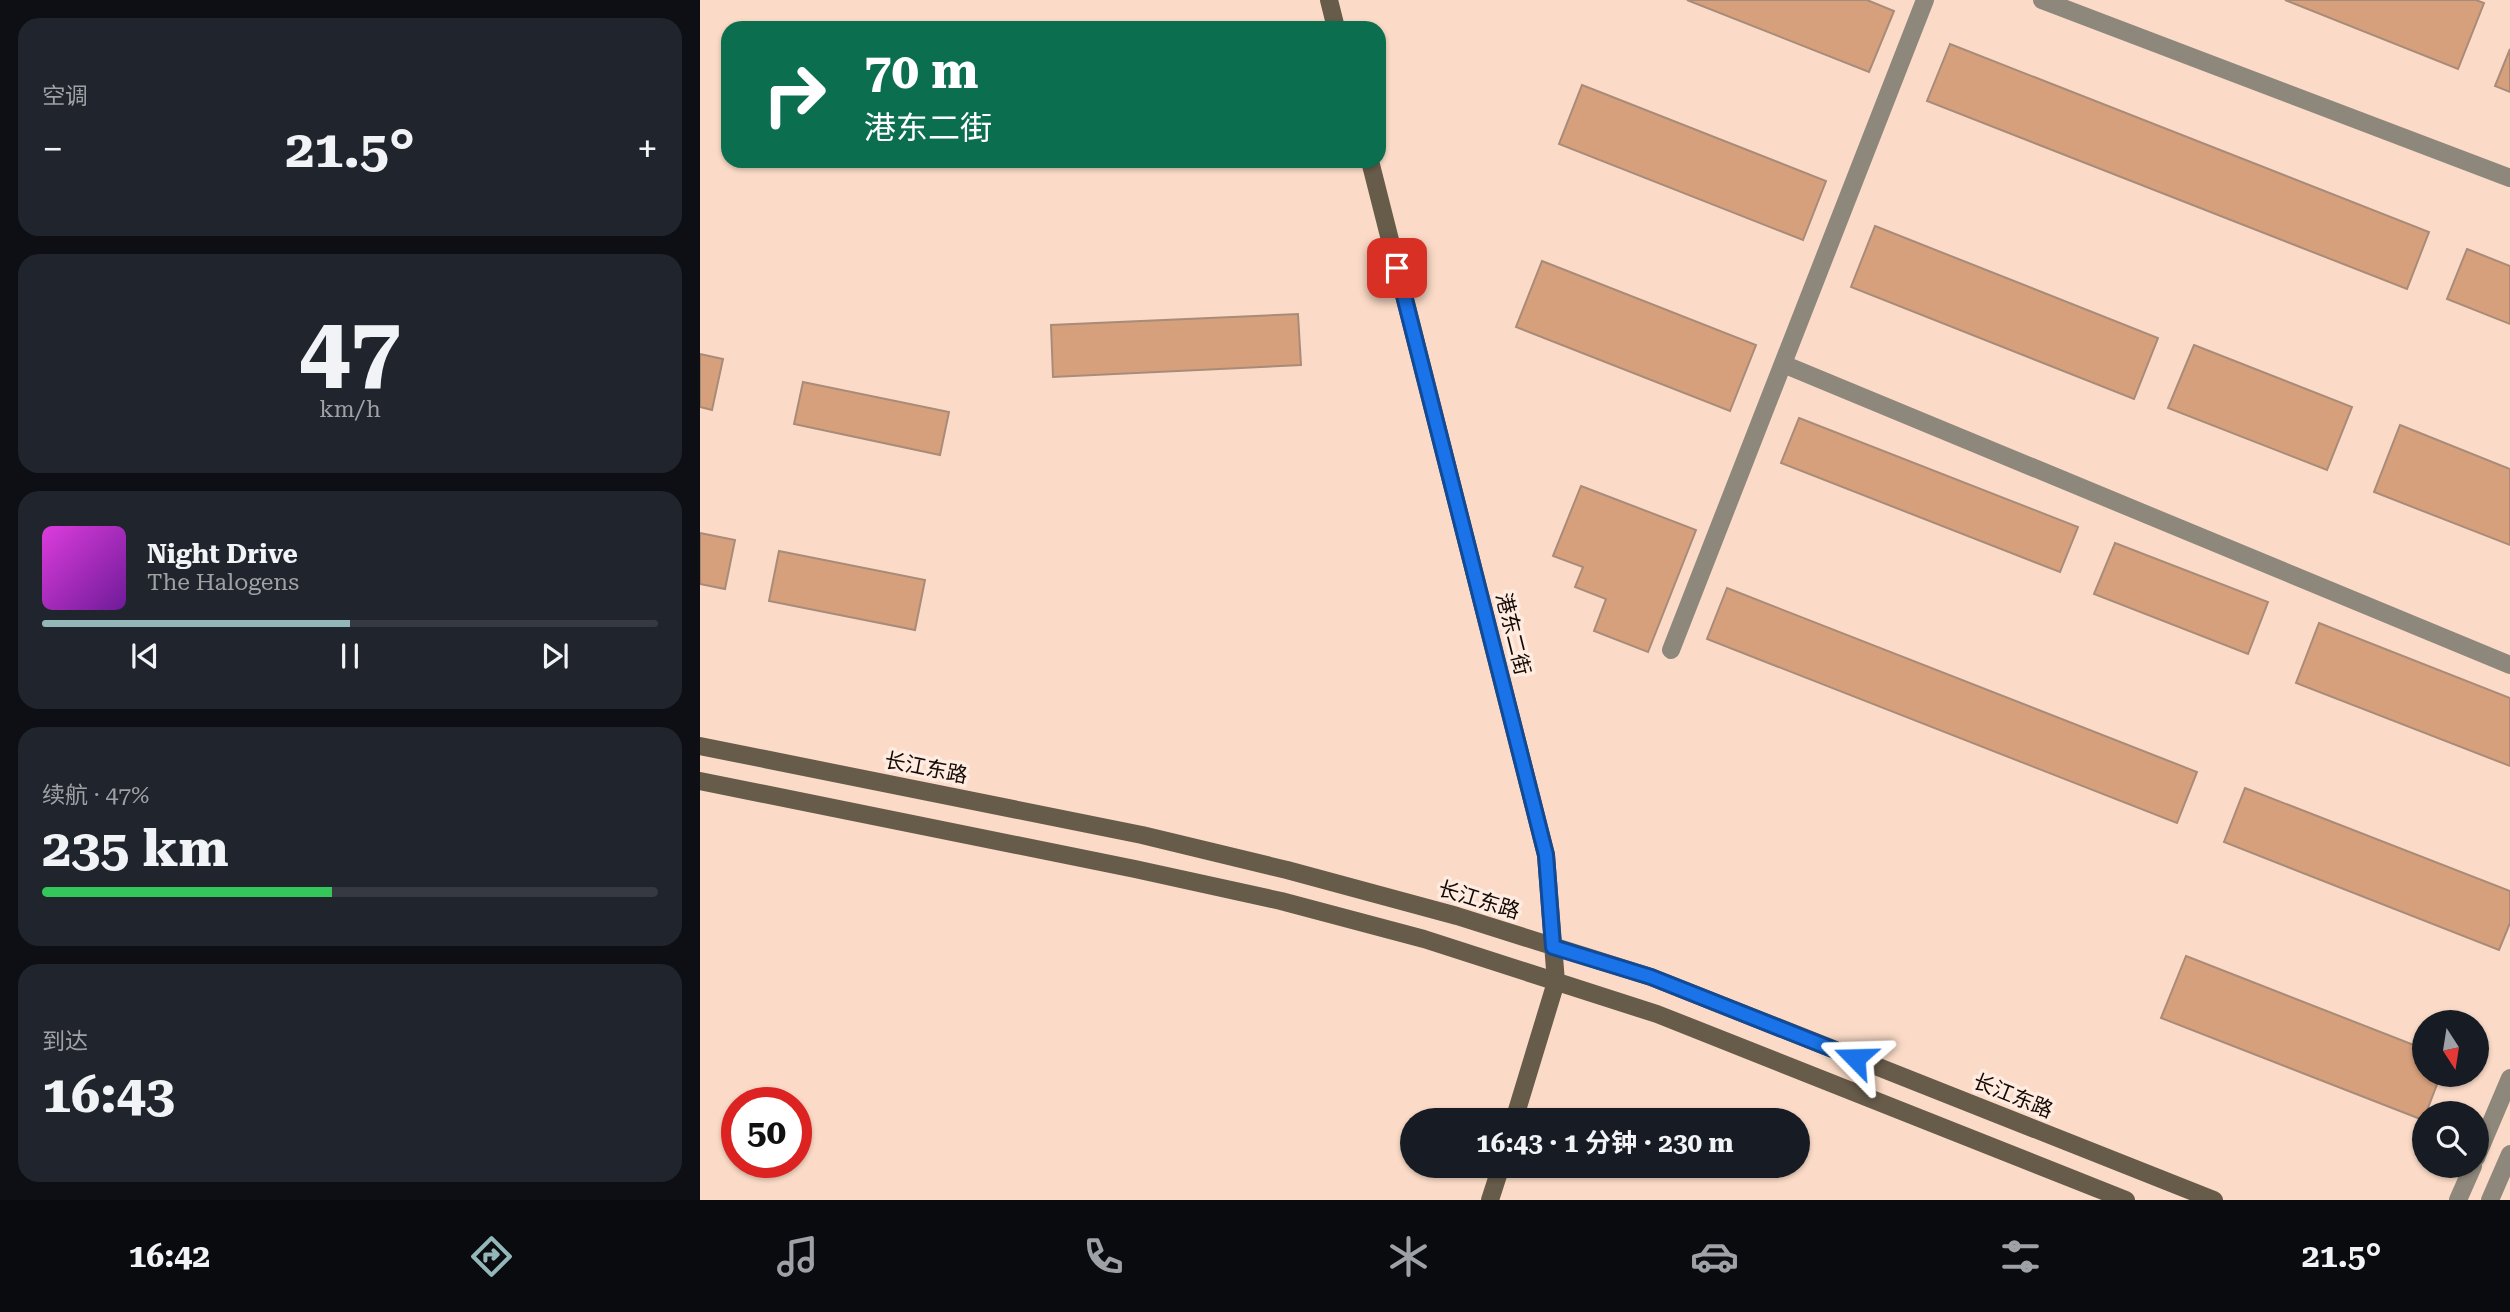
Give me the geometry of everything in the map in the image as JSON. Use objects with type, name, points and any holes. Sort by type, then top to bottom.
[{"type":"main road","points":[[1329,0],[1334,21]]},
{"type":"main road","name":"港东二街","points":[[1372,168],[1546,855],[1556,982],[1518,1108]]},
{"type":"main road","name":"长江东路","points":[[700,746],[1142,835],[1392,898],[1651,977],[2214,1200]]},
{"type":"main road","points":[[700,781],[1268,898],[1424,939],[1657,1014],[2126,1200]]},
{"type":"main road","points":[[1490,1200],[1497,1178]]},
{"type":"street","points":[[1671,650],[1925,0]]},
{"type":"street","points":[[2042,0],[2510,178]]},
{"type":"street","points":[[1783,364],[2510,665]]},
{"type":"street","points":[[2489,1127],[2510,1078]]},
{"type":"street","points":[[2490,1200],[2510,1154]]},
{"type":"street","points":[[2458,1200],[2468,1178]]},
{"type":"building","points":[[1687,0],[1867,0],[1894,11],[1869,72]]},
{"type":"building","points":[[2285,0],[2476,0],[2484,3],[2458,69]]},
{"type":"building","points":[[1950,44],[2429,232],[2407,289],[1927,101]]},
{"type":"building","points":[[2510,49],[2510,92],[2495,86]]},
{"type":"building","points":[[1582,85],[1826,181],[1803,240],[1559,144]]},
{"type":"building","points":[[1875,226],[2158,338],[2134,399],[1851,287]]},
{"type":"building","points":[[2467,249],[2510,266],[2510,324],[2447,299]]},
{"type":"building","points":[[1542,261],[1756,345],[1730,411],[1516,327]]},
{"type":"building","points":[[1298,314],[1301,365],[1053,377],[1051,325]]},
{"type":"building","points":[[2194,345],[2352,407],[2327,470],[2168,408]]},
{"type":"building","points":[[700,354],[723,359],[712,410],[700,407]]},
{"type":"building","points":[[803,382],[949,412],[940,455],[794,424]]},
{"type":"building","points":[[1799,418],[2078,527],[2060,572],[1781,463]]},
{"type":"building","points":[[2400,425],[2510,469],[2510,545],[2374,492]]},
{"type":"building","points":[[1581,486],[1696,530],[1648,652],[1594,631],[1606,599],[1575,587],[1583,567],[1553,556]]},
{"type":"building","points":[[700,533],[735,540],[725,589],[700,584]]},
{"type":"building","points":[[2115,543],[2268,602],[2248,654],[2094,594]]},
{"type":"building","points":[[779,551],[925,580],[915,630],[769,601]]},
{"type":"building","points":[[1727,588],[2197,772],[2177,823],[1707,639]]},
{"type":"building","points":[[2319,623],[2510,698],[2510,766],[2296,683]]},
{"type":"building","points":[[2245,788],[2510,891],[2510,923],[2499,950],[2224,842]]},
{"type":"building","points":[[2186,956],[2412,1044],[2412,1087],[2436,1087],[2431,1101],[2412,1101],[2412,1116],[2161,1018]]},
{"type":"route","points":[[1397,268],[1546,855],[1553,947],[1651,977],[1855,1058]]}]
